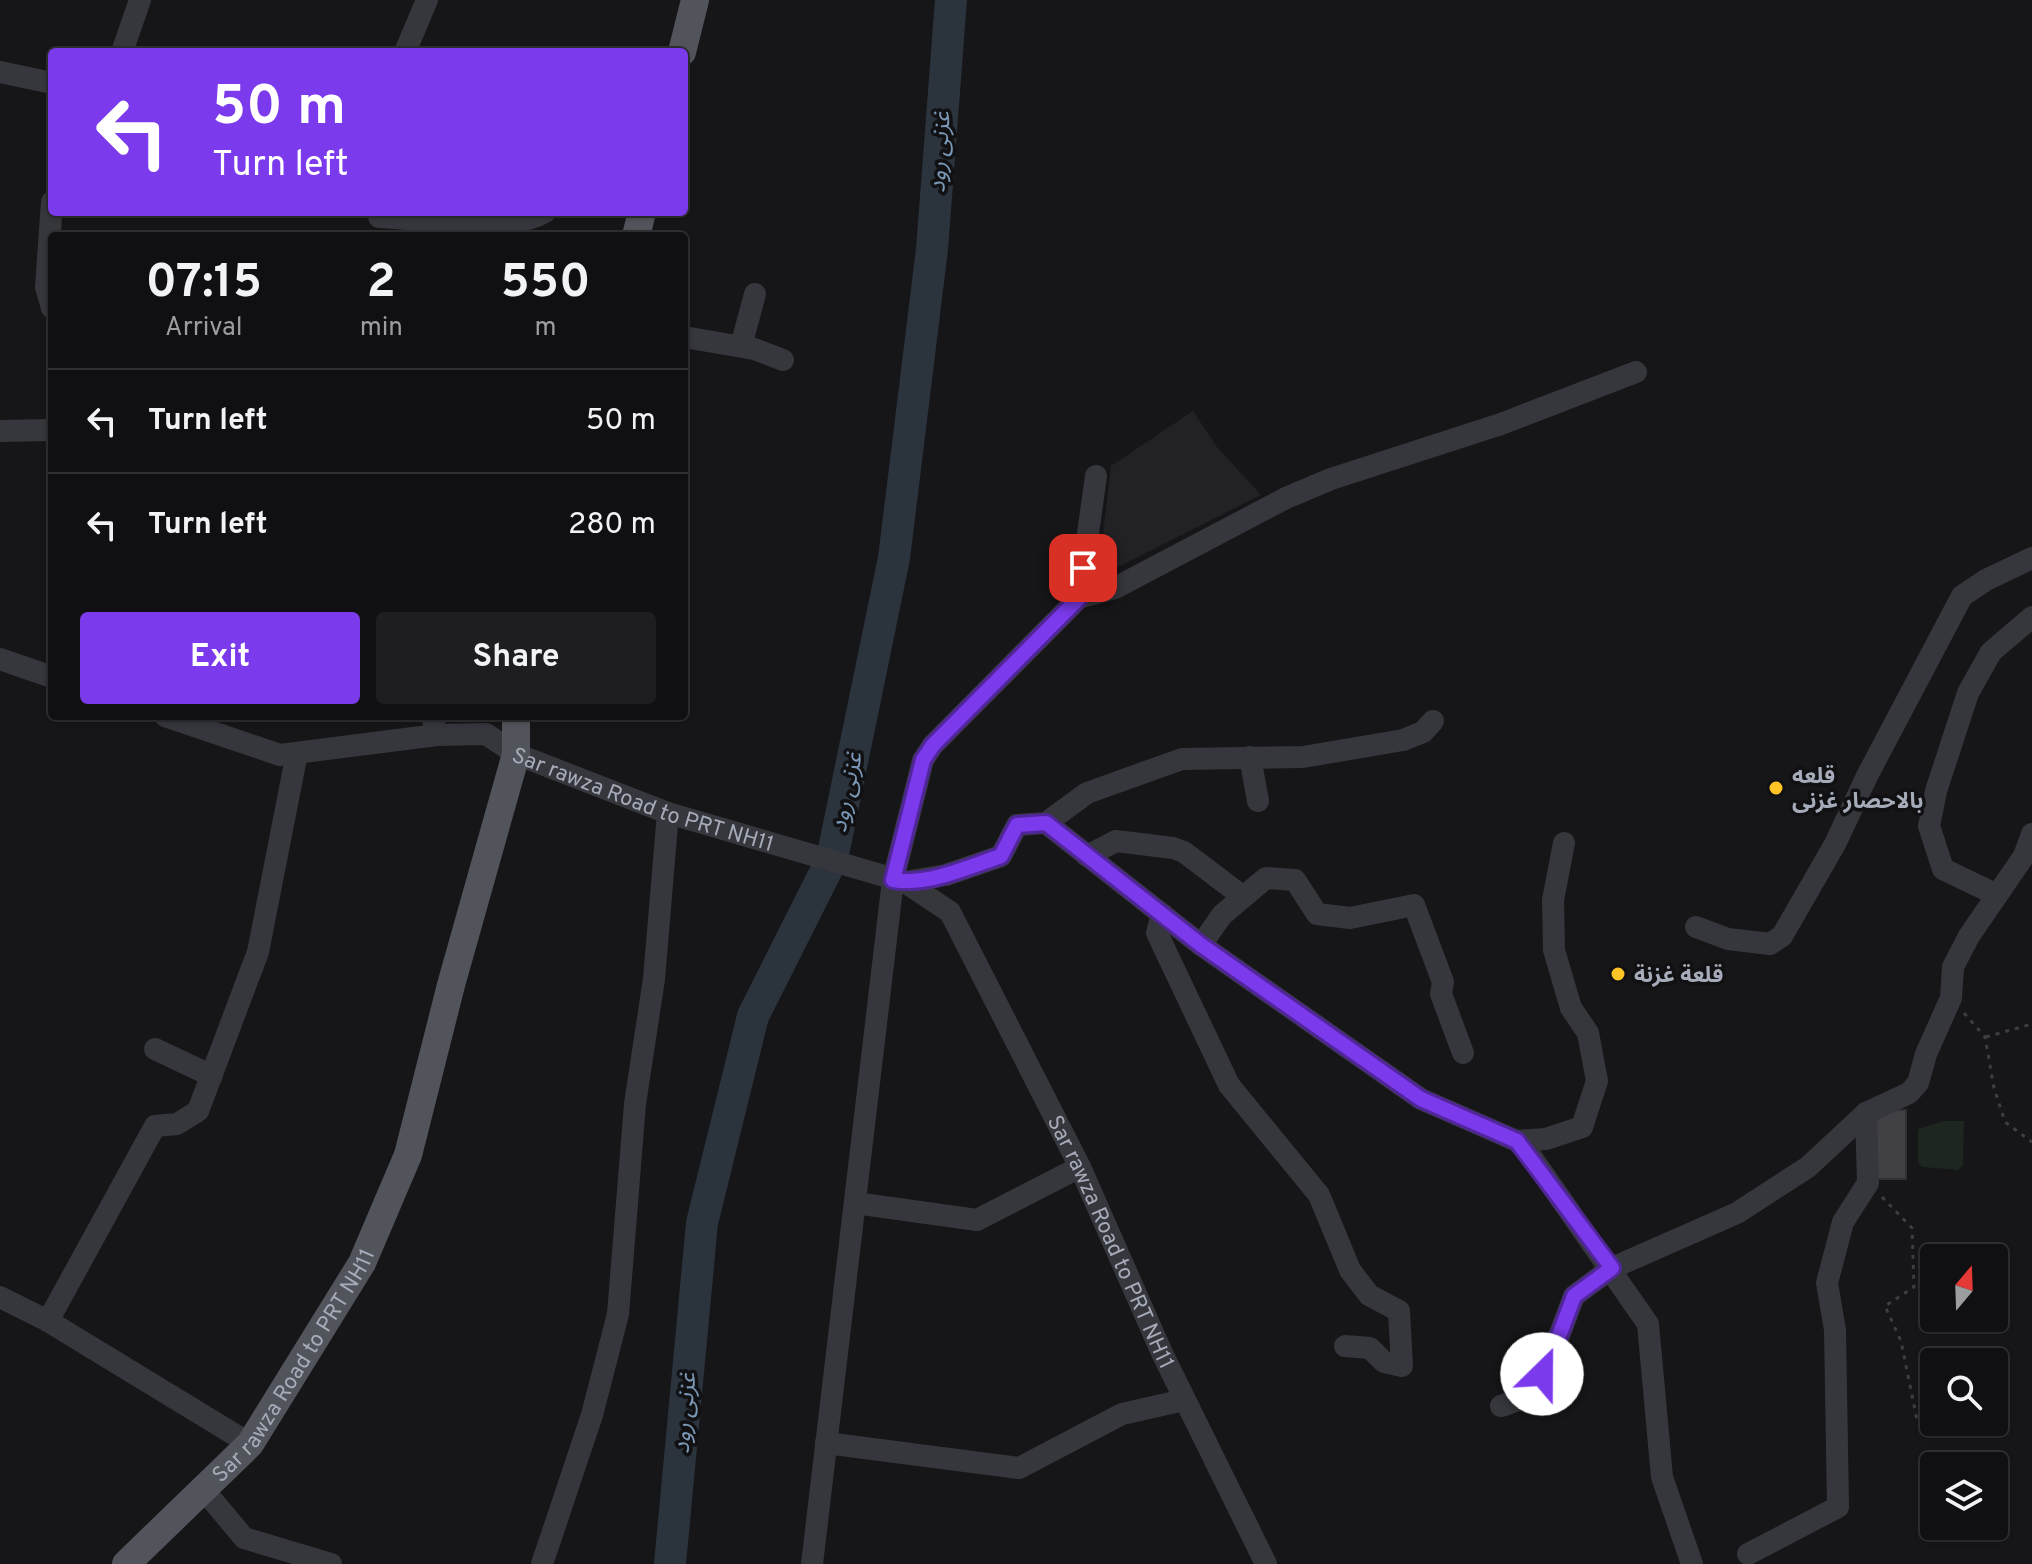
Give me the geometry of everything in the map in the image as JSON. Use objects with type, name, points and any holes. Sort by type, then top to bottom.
[{"type":"main road","points":[[683,48],[695,0]]},
{"type":"main road","points":[[516,720],[516,754]]},
{"type":"main road","name":"Sar rawza Road to PRT NH11","points":[[126,1564],[250,1444],[362,1263],[408,1155],[451,985],[516,754]]},
{"type":"street","points":[[123,48],[140,0]]},
{"type":"street","points":[[407,48],[427,0]]},
{"type":"street","points":[[0,72],[48,82]]},
{"type":"street","points":[[380,222],[462,230],[530,221],[538,216]]},
{"type":"street","points":[[48,259],[48,294]]},
{"type":"street","points":[[741,346],[755,294]]},
{"type":"street","points":[[688,338],[741,346],[783,360]]},
{"type":"street","points":[[812,1564],[892,879],[923,760],[933,745],[1079,598],[1115,588],[1286,498],[1331,479],[1501,424],[1636,372]]},
{"type":"street","points":[[0,431],[48,430]]},
{"type":"street","points":[[1079,598],[1096,476]]},
{"type":"street","points":[[1696,927],[1728,939],[1770,944],[1782,936],[1835,844],[1867,776],[1962,596],[1986,580],[2032,558]]},
{"type":"street","points":[[1997,895],[1943,869],[1929,826],[1936,791],[1968,693],[1991,652],[2032,617]]},
{"type":"street","points":[[0,659],[48,676]]},
{"type":"street","points":[[177,720],[280,755],[434,726],[486,734],[516,754]]},
{"type":"street","points":[[892,879],[946,875],[1001,856],[1017,825],[1046,823],[1087,793],[1182,759],[1303,757],[1403,740],[1423,732],[1433,721]]},
{"type":"street","points":[[48,1321],[155,1126],[177,1124],[198,1111],[228,1039],[228,1024],[258,952],[297,753]]},
{"type":"street","name":"Sar rawza Road to PRT NH11","points":[[516,754],[668,813],[892,879],[950,912],[1080,1167],[1184,1400],[1266,1564]]},
{"type":"street","points":[[1250,757],[1258,801]]},
{"type":"street","points":[[542,1564],[592,1415],[618,1314],[635,1104],[654,979],[668,813]]},
{"type":"street","points":[[1046,823],[1201,945],[1421,1099],[1517,1141],[1546,1139],[1582,1127],[1597,1081],[1588,1033],[1571,1008],[1554,950],[1553,900],[1564,843]]},
{"type":"street","points":[[1501,1406],[1541,1392],[1543,1357],[1559,1336],[1574,1296],[1612,1268],[1737,1213],[1808,1167],[1866,1113],[1909,1093],[1918,1083],[1926,1054],[1951,998],[1953,967],[2024,856],[2032,834]]},
{"type":"street","points":[[1087,856],[1116,841],[1173,848],[1184,852],[1242,896]]},
{"type":"street","points":[[1201,945],[1222,915],[1266,878],[1295,880],[1317,914],[1350,918],[1414,905],[1443,982],[1441,994],[1463,1053]]},
{"type":"street","points":[[1162,914],[1157,933],[1229,1085],[1319,1195],[1350,1270],[1369,1295],[1399,1311],[1402,1366],[1384,1362],[1370,1348],[1345,1346]]},
{"type":"street","points":[[155,1049],[212,1076]]},
{"type":"street","points":[[1748,1554],[1838,1507],[1835,1330],[1827,1283],[1843,1222],[1868,1183],[1866,1113]]},
{"type":"street","points":[[1517,1141],[1612,1268],[1648,1324],[1662,1477],[1692,1564]]},
{"type":"street","points":[[855,1203],[977,1220],[1080,1167]]},
{"type":"street","points":[[0,1297],[48,1321],[250,1444]]},
{"type":"street","points":[[826,1443],[1019,1468],[1122,1414],[1184,1400]]},
{"type":"street","points":[[204,1490],[244,1538],[306,1561],[331,1564]]},
{"type":"path","points":[[1951,998],[1985,1037],[1994,1088],[2005,1122],[2032,1142]]},
{"type":"path","points":[[1985,1037],[2032,1024]]},
{"type":"path","points":[[1868,1183],[1912,1228],[1914,1287],[1885,1306],[1901,1341],[1917,1420],[1920,1420]]},
{"type":"shaded area","points":[[1193,411],[1217,447],[1261,495],[1098,577],[1111,466]]},
{"type":"shaded area","points":[[1944,1121],[1964,1121],[1963,1165],[1958,1170],[1922,1167],[1918,1162],[1918,1129]]},
{"type":"building","points":[[1876,1109],[1906,1110],[1906,1179],[1876,1179]]},
{"type":"waterway","name":"غزنی رود","points":[[670,1564],[702,1223],[753,1016],[832,859],[894,558],[932,249],[951,0]]},
{"type":"place","name":"قلعه بالاحصار غزنی","points":[[1776,788]]},
{"type":"place","name":"قلعة غزنة","points":[[1618,974]]},
{"type":"route","points":[[1083,568],[1079,598],[933,745],[923,760],[893,880],[905,882],[946,875],[1001,856],[1017,825],[1046,823],[1201,945],[1421,1099],[1517,1141],[1612,1268],[1574,1296],[1559,1336],[1543,1357],[1542,1374]]}]
